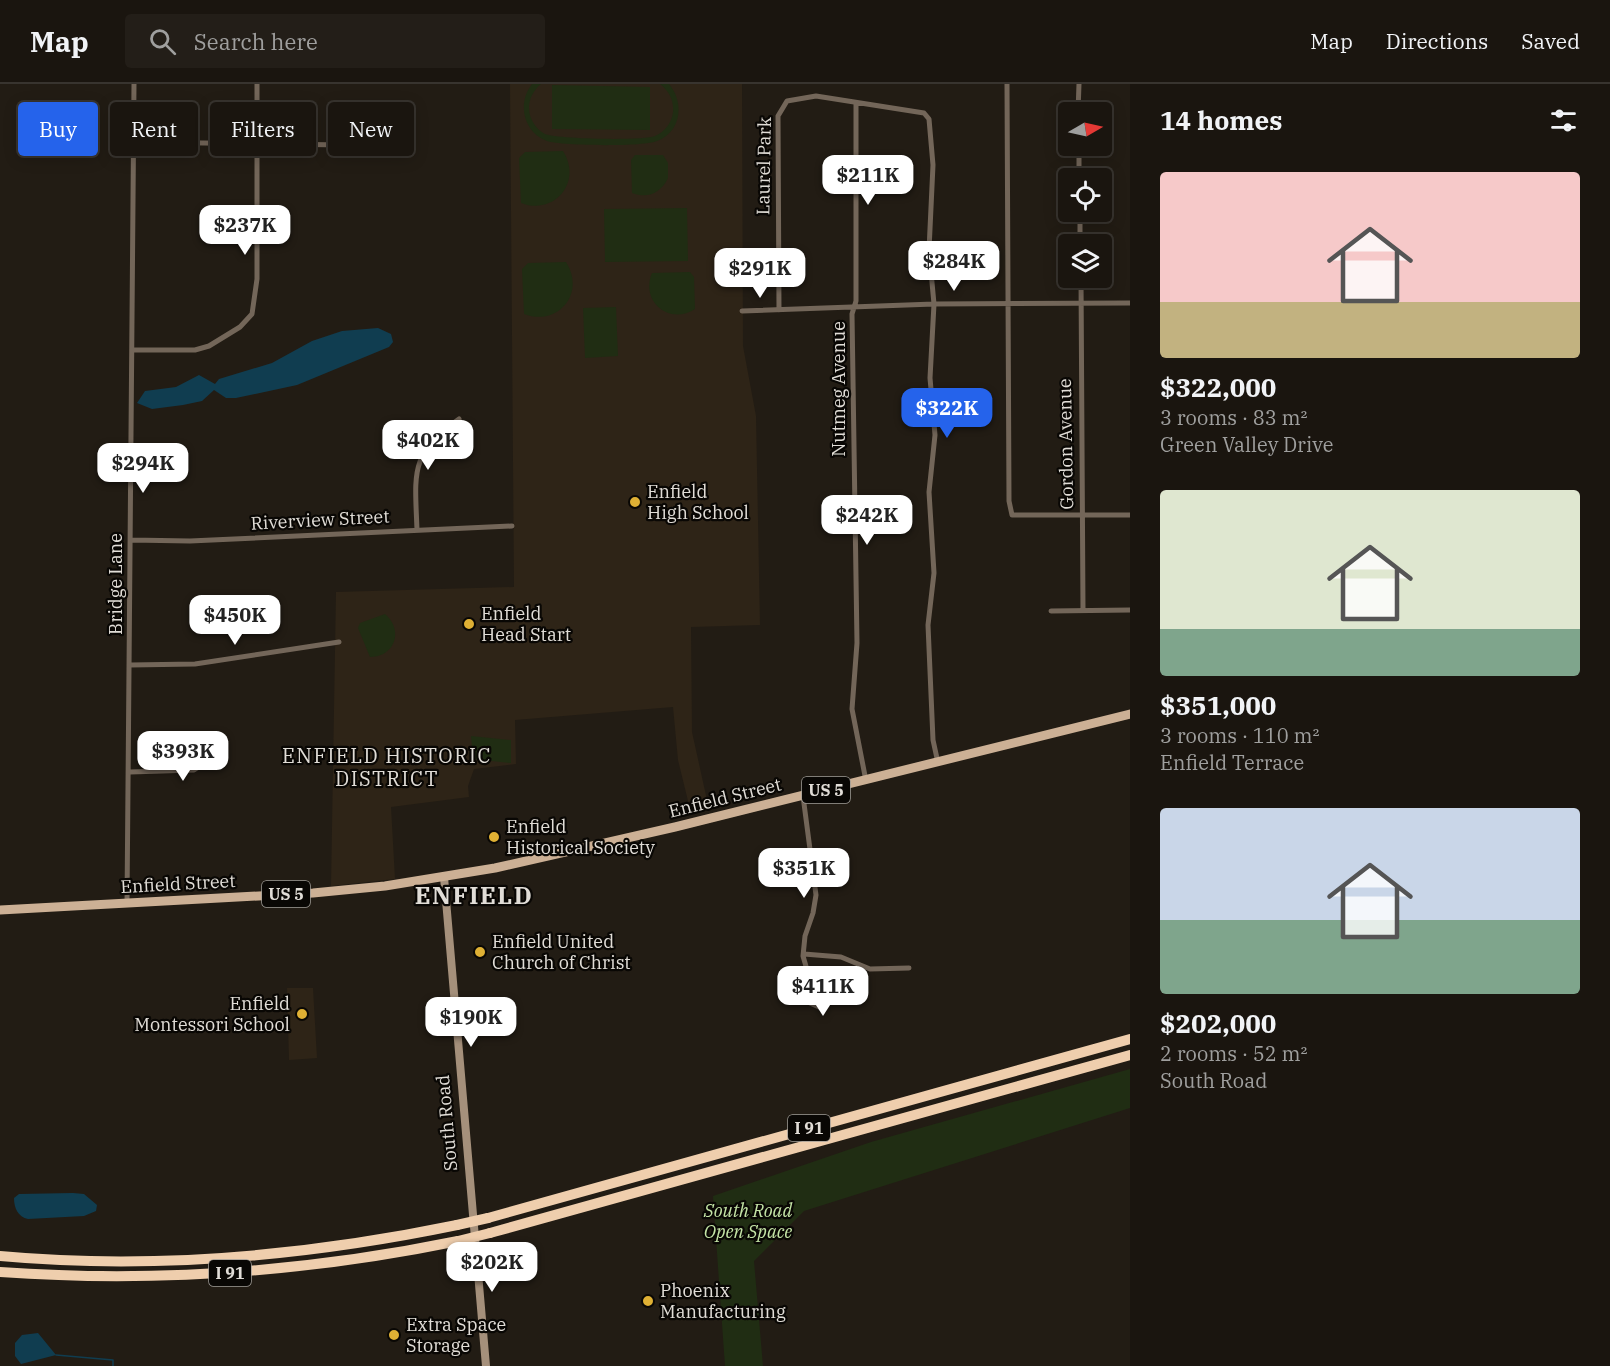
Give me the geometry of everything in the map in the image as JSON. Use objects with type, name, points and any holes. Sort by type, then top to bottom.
[{"type":"highway","name":"I 91","points":[[0,1256],[100,1261],[227,1257],[339,1246],[457,1225],[1130,1039]]},
{"type":"highway","name":"I 91","points":[[0,1272],[102,1276],[226,1273],[342,1261],[458,1240],[1130,1055]]},
{"type":"main road","name":"Enfield Street","points":[[0,910],[313,893],[444,877],[527,862],[866,781],[1130,714]]},
{"type":"main road","name":"South Road","points":[[444,877],[486,1366]]},
{"type":"street","name":"Bridge Lane","points":[[134,84],[134,102]]},
{"type":"street","points":[[257,84],[257,102]]},
{"type":"street","points":[[1007,84],[1009,501],[1012,515],[1130,515]]},
{"type":"street","points":[[1078,102],[1079,84]]},
{"type":"street","name":"Laurel Park","points":[[779,310],[778,116],[787,101],[803,96],[847,99],[856,104],[920,111],[929,119],[933,165],[929,250],[934,304]]},
{"type":"street","name":"Nutmeg Avenue","points":[[856,104],[856,307],[852,314],[857,643],[852,709],[866,781]]},
{"type":"street","name":"Bridge Lane","points":[[127,903],[130,772],[133,156]]},
{"type":"street","points":[[132,350],[195,350],[209,346],[248,320],[255,305],[257,279],[256,156]]},
{"type":"street","name":"Gordon Avenue","points":[[1081,288],[1083,610]]},
{"type":"street","points":[[742,311],[934,304],[1130,303]]},
{"type":"street","points":[[934,304],[930,372],[935,435],[929,507],[934,573],[928,625],[933,740],[938,762]]},
{"type":"street","points":[[417,530],[417,468],[421,456],[428,444],[459,419]]},
{"type":"street","name":"Riverview Street","points":[[130,540],[190,541],[512,526]]},
{"type":"street","points":[[1051,611],[1130,610]]},
{"type":"street","points":[[130,664],[195,664],[339,642]]},
{"type":"street","points":[[130,772],[194,770],[222,752]]},
{"type":"street","points":[[803,796],[816,895],[805,936],[804,954],[814,994]]},
{"type":"street","points":[[804,954],[841,957],[870,969],[909,968]]},
{"type":"shaded area","name":"Enfield High School","points":[[510,84],[742,84],[743,346],[756,416],[760,625],[691,627],[692,732],[707,800],[689,805],[678,760],[673,707],[515,720],[516,764],[474,769],[468,786],[469,797],[391,807],[395,879],[331,886],[336,592],[514,587]]},
{"type":"shaded area","name":"Enfield Montessori School","points":[[287,988],[313,988],[317,1058],[289,1060]]},
{"type":"green space","points":[[532,84],[541,84],[530,101],[529,112],[532,120],[542,132],[552,136],[618,139],[655,136],[667,126],[673,112],[670,96],[660,84],[669,84],[674,92],[679,108],[678,116],[676,124],[665,137],[649,143],[602,145],[555,143],[539,137],[528,124],[524,108],[527,92]]},
{"type":"green space","points":[[552,85],[650,87],[650,130],[552,129]]},
{"type":"green space","points":[[563,151],[570,174],[562,194],[544,205],[533,206],[521,203],[519,158],[525,152]]},
{"type":"green space","points":[[635,155],[663,155],[668,163],[668,178],[658,191],[649,195],[632,193],[631,160]]},
{"type":"green space","points":[[687,208],[688,261],[605,262],[604,209]]},
{"type":"green space","points":[[566,262],[573,285],[565,304],[548,316],[536,317],[524,314],[522,269],[528,263]]},
{"type":"green space","points":[[690,272],[694,277],[695,309],[676,314],[659,308],[650,293],[649,283],[652,273]]},
{"type":"green space","points":[[616,307],[618,356],[585,358],[583,308]]},
{"type":"green space","points":[[385,614],[394,627],[394,642],[386,653],[370,657],[358,628],[360,623]]},
{"type":"green space","points":[[471,736],[511,740],[511,763],[473,759]]},
{"type":"green space","name":"South Road Open Space","points":[[1130,1069],[1130,1108],[804,1211],[754,1261],[763,1366],[725,1366],[713,1196],[871,1142]]},
{"type":"water","points":[[378,328],[391,334],[393,342],[389,347],[297,385],[236,398],[226,398],[214,390],[202,401],[152,409],[137,403],[145,391],[176,387],[199,375],[215,384],[219,379],[272,363],[312,341],[342,331]]},
{"type":"water","points":[[19,1194],[84,1194],[97,1205],[96,1211],[84,1216],[28,1219],[17,1212],[15,1205],[14,1198]]},
{"type":"water","points":[[38,1333],[56,1355],[21,1364],[15,1356],[15,1343],[22,1335]]},
{"type":"waterway","points":[[56,1355],[113,1360],[113,1366]]},
{"type":"place","name":"Enfield High School","points":[[635,502]]},
{"type":"place","name":"Enfield Head Start","points":[[469,624]]},
{"type":"place","name":"Enfield Historical Society","points":[[494,837]]},
{"type":"place","name":"Enfield United Church of Christ","points":[[480,952]]},
{"type":"place","name":"Enfield Montessori School","points":[[302,1014]]},
{"type":"place","name":"Phoenix Manufacturing","points":[[648,1301]]},
{"type":"place","name":"Extra Space Storage","points":[[394,1335]]},
{"type":"district","name":"ENFIELD HISTORIC DISTRICT","points":[[387,768]]},
{"type":"district","name":"ENFIELD","points":[[474,896]]}]
